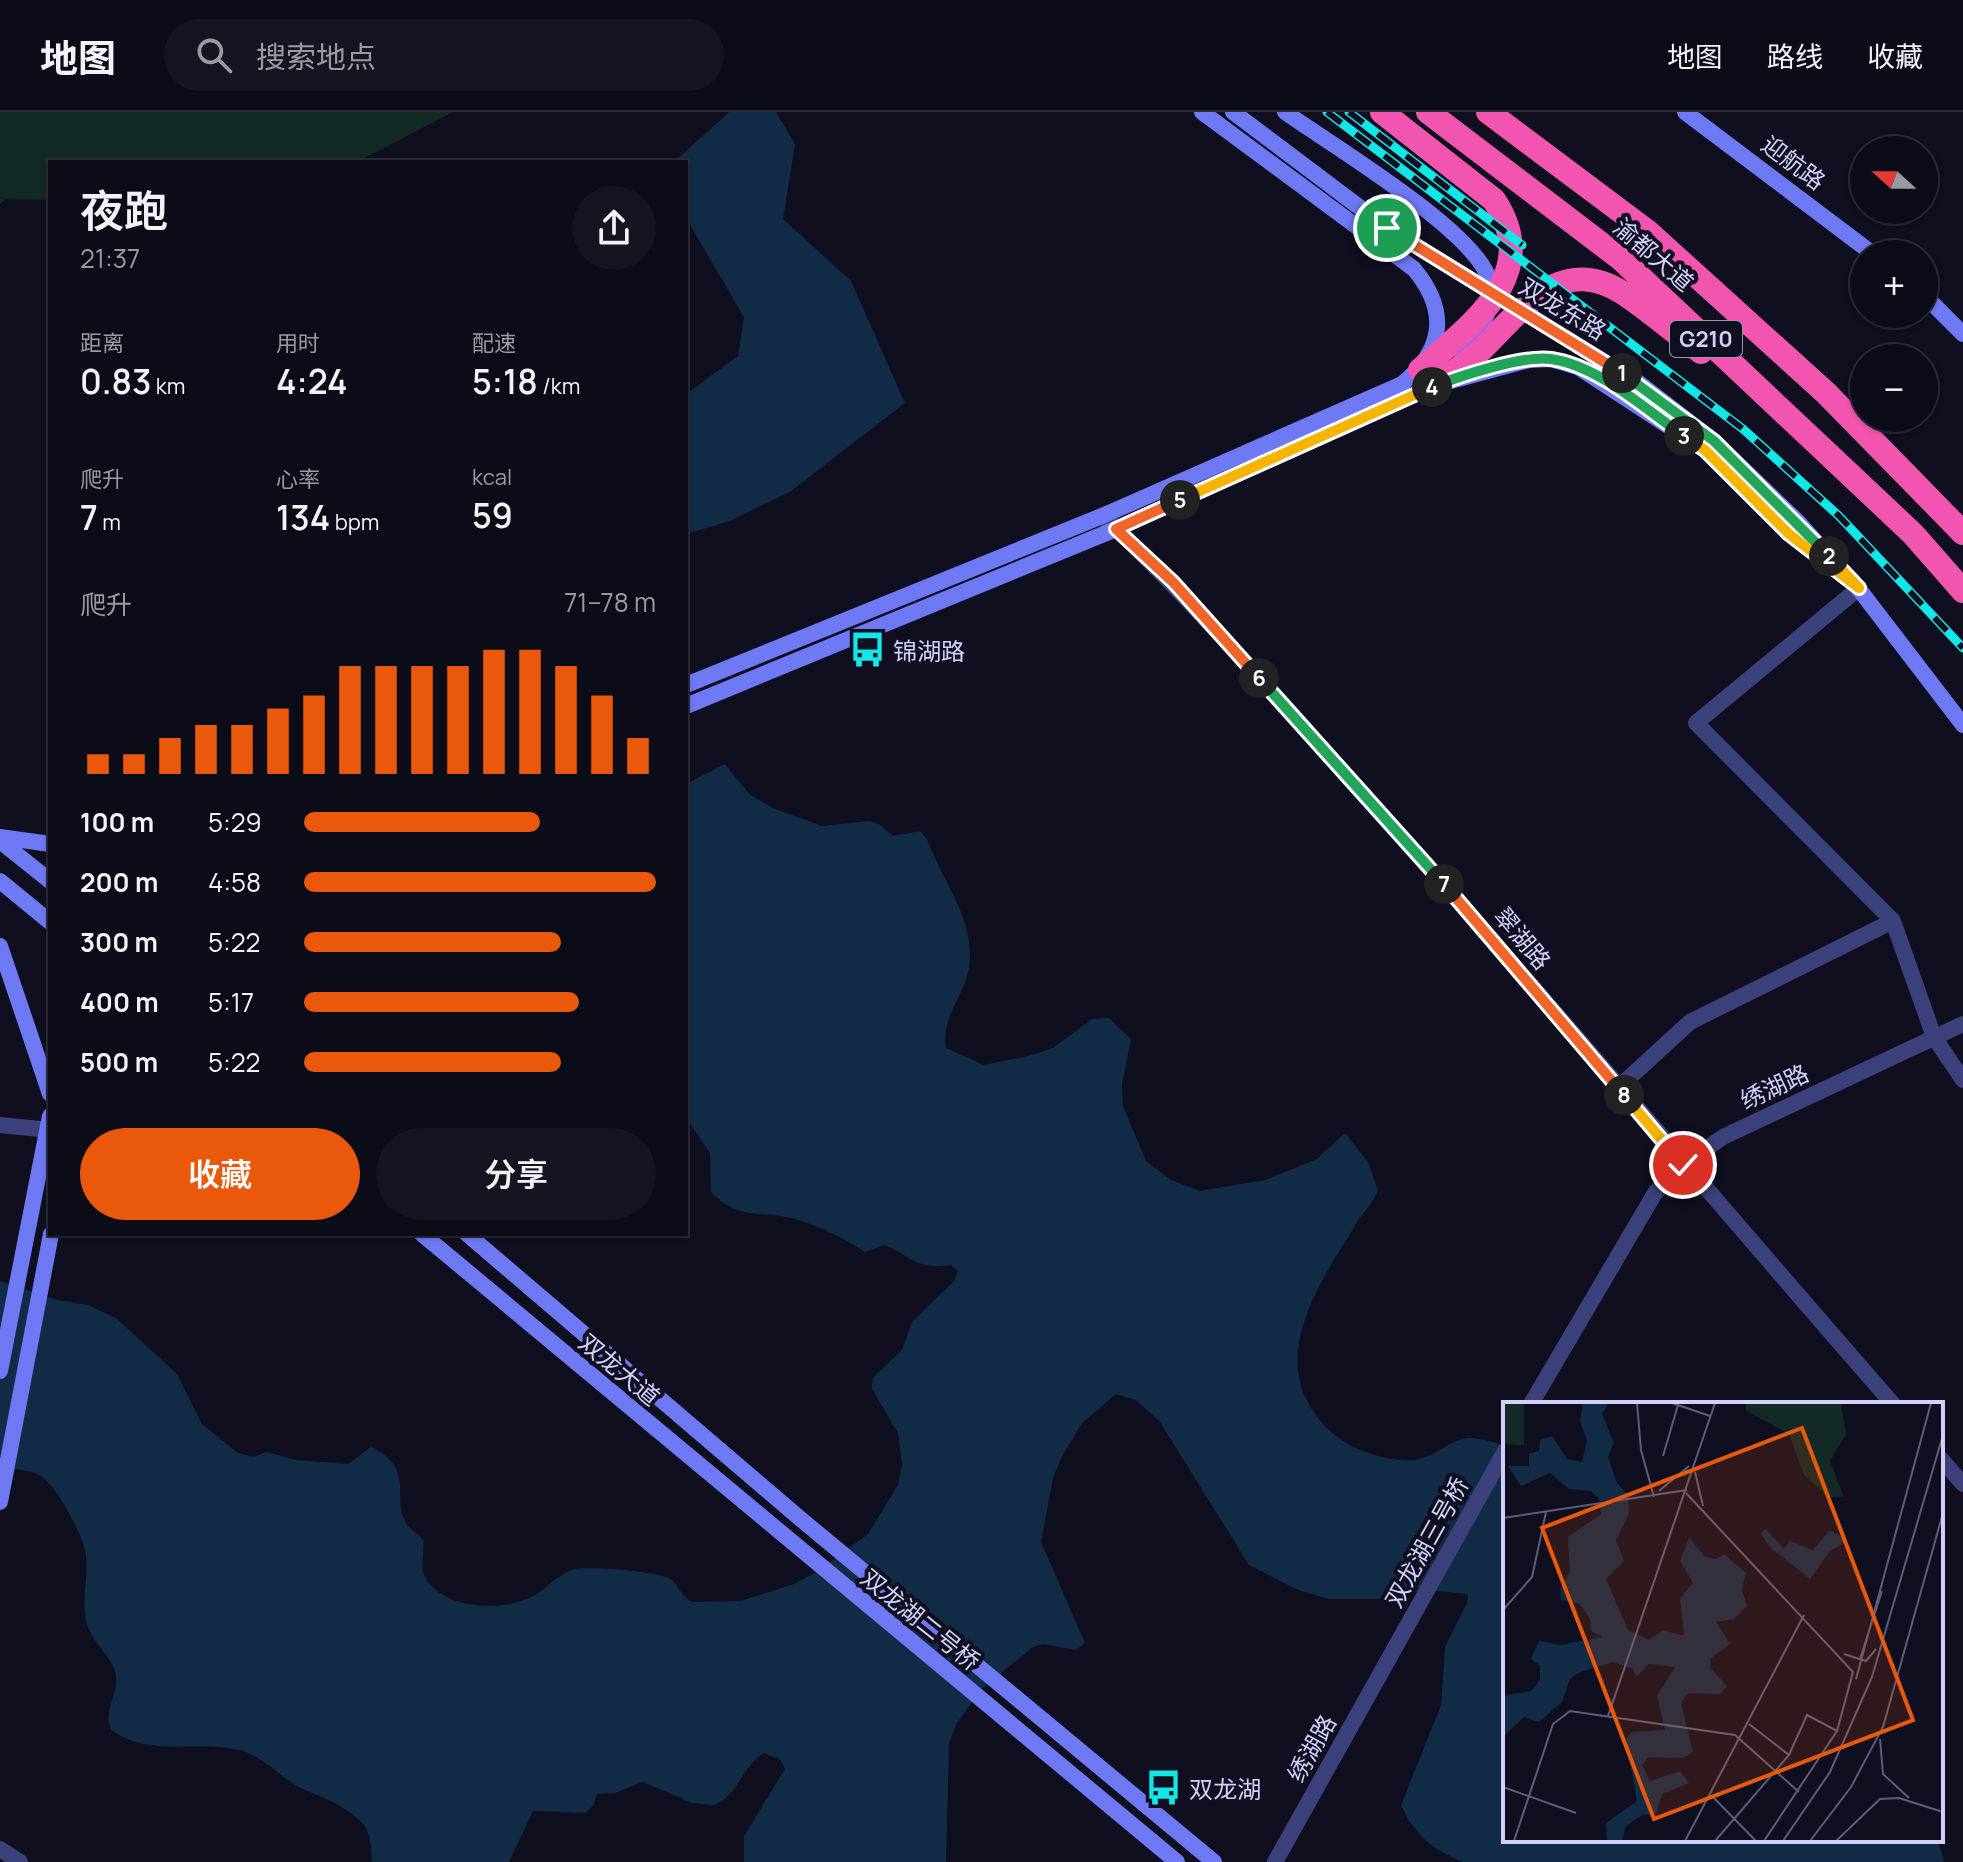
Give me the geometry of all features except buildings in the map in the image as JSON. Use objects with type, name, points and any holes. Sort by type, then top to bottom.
[{"type":"highway","points":[[1382,112],[1494,200],[1506,219],[1512,256],[1489,308],[1428,377]]},
{"type":"highway","name":"渝都大道","points":[[1428,112],[1621,259],[1913,534],[1963,591]]},
{"type":"highway","name":"渝都大道","points":[[1488,112],[1647,231],[1826,393],[1963,533]]},
{"type":"highway","points":[[1428,377],[1481,350],[1533,297],[1561,282],[1581,281],[1603,284],[1622,292],[1799,426]]},
{"type":"street","points":[[1202,112],[1414,269],[1432,290],[1438,313],[1428,377]]},
{"type":"street","name":"双龙东路","points":[[1233,112],[1387,228],[1639,383],[1714,441],[1799,523],[1859,588],[1963,725]]},
{"type":"street","points":[[1285,112],[1463,243],[1479,260],[1489,280],[1489,308]]},
{"type":"street","name":"迎航路","points":[[1685,112],[1854,240]]},
{"type":"street","points":[[1938,305],[1963,324]]},
{"type":"street","points":[[1938,307],[1963,334]]},
{"type":"street","points":[[688,684],[1102,516],[1402,384],[1529,360],[1551,359],[1578,367],[1705,450],[1789,534],[1859,588],[1696,723],[1893,921],[1934,1037],[1963,1080]]},
{"type":"street","points":[[688,705],[1116,529],[1428,377]]},
{"type":"street","name":"翠湖路","points":[[1102,516],[1205,618],[1472,915],[1683,1165],[1891,1402]]},
{"type":"street","points":[[0,839],[48,844]]},
{"type":"street","points":[[0,839],[48,879]]},
{"type":"street","points":[[0,881],[48,920]]},
{"type":"street","points":[[1618,1088],[1690,1022],[1893,921]]},
{"type":"street","points":[[0,946],[48,1088]]},
{"type":"street","name":"绣湖路","points":[[1532,1402],[1655,1193],[1683,1165],[1723,1137],[1963,1024]]},
{"type":"street","points":[[0,1125],[48,1125]]},
{"type":"street","points":[[0,1371],[48,1129]]},
{"type":"street","points":[[0,1502],[51,1236]]},
{"type":"street","name":"双龙大道","points":[[424,1236],[787,1541]]},
{"type":"street","name":"双龙大道","points":[[469,1236],[803,1521]]},
{"type":"street","name":"双龙湖三号桥","points":[[1390,1657],[1503,1455]]},
{"type":"street","points":[[1951,1463],[1963,1484]]},
{"type":"street","name":"双龙湖二号桥","points":[[803,1521],[1214,1862]]},
{"type":"street","name":"双龙湖二号桥","points":[[787,1541],[1177,1862]]},
{"type":"street","name":"绣湖路","points":[[1275,1862],[1390,1657]]},
{"type":"street","points":[[0,1849],[20,1862]]},
{"type":"green space","points":[[0,112],[453,112],[361,160],[48,160],[48,200],[5,199],[0,204]]},
{"type":"water","points":[[729,112],[776,112],[795,144],[783,219],[851,281],[905,403],[791,491],[730,521],[688,533],[688,393],[738,356],[744,317],[688,221],[688,160],[676,160]]},
{"type":"water","points":[[725,764],[750,795],[775,809],[822,826],[870,821],[879,824],[893,836],[920,831],[927,839],[968,933],[969,967],[947,1026],[946,1048],[984,1065],[1053,1048],[1092,1019],[1109,1018],[1131,1039],[1122,1084],[1123,1106],[1146,1161],[1171,1180],[1200,1191],[1265,1180],[1317,1159],[1345,1133],[1368,1162],[1378,1190],[1329,1269],[1306,1316],[1298,1364],[1302,1388],[1313,1411],[1330,1431],[1351,1446],[1375,1455],[1412,1460],[1469,1438],[1503,1445],[1503,1842],[1939,1842],[1944,1862],[1463,1862],[1442,1852],[1419,1833],[1401,1805],[1441,1705],[1445,1647],[1467,1603],[1468,1594],[1425,1590],[1382,1599],[1329,1599],[1298,1590],[1249,1565],[1160,1422],[1136,1400],[1116,1394],[1082,1423],[1061,1458],[1053,1478],[1041,1542],[1085,1643],[1076,1650],[1043,1644],[1033,1647],[982,1689],[956,1724],[949,1744],[946,1862],[744,1862],[744,1836],[785,1769],[781,1760],[764,1753],[728,1796],[714,1805],[692,1803],[643,1782],[615,1793],[597,1794],[593,1806],[585,1813],[533,1811],[509,1862],[372,1862],[369,1835],[355,1816],[334,1802],[294,1784],[254,1756],[219,1747],[156,1746],[126,1738],[111,1730],[109,1716],[115,1691],[115,1670],[87,1624],[84,1605],[86,1559],[79,1533],[61,1499],[42,1477],[27,1471],[0,1468],[0,1281],[57,1300],[88,1305],[116,1318],[177,1374],[202,1424],[238,1453],[253,1457],[267,1452],[296,1460],[348,1464],[371,1447],[386,1456],[399,1475],[403,1516],[408,1526],[423,1539],[424,1575],[432,1587],[444,1595],[474,1605],[491,1606],[522,1601],[570,1571],[595,1568],[665,1577],[672,1580],[692,1602],[741,1601],[794,1584],[820,1570],[868,1534],[898,1485],[902,1464],[898,1433],[872,1389],[873,1378],[902,1350],[912,1322],[954,1281],[958,1271],[951,1265],[921,1264],[884,1245],[865,1252],[801,1221],[730,1207],[711,1192],[710,1153],[688,1121],[688,783]]},
{"type":"railway","points":[[1327,112],[1743,429],[1839,516],[1963,648]]},
{"type":"railway","points":[[1349,112],[1522,245]]},
{"type":"place","name":"锦湖路","points":[[867,650]]},
{"type":"place","name":"双龙湖","points":[[1163,1788]]},
{"type":"route","points":[[1387,228],[1639,383],[1714,441],[1799,523],[1859,588],[1789,534],[1705,450],[1602,381],[1578,367],[1551,359],[1529,360],[1436,385],[1116,529],[1173,582],[1472,915],[1683,1165]]}]
